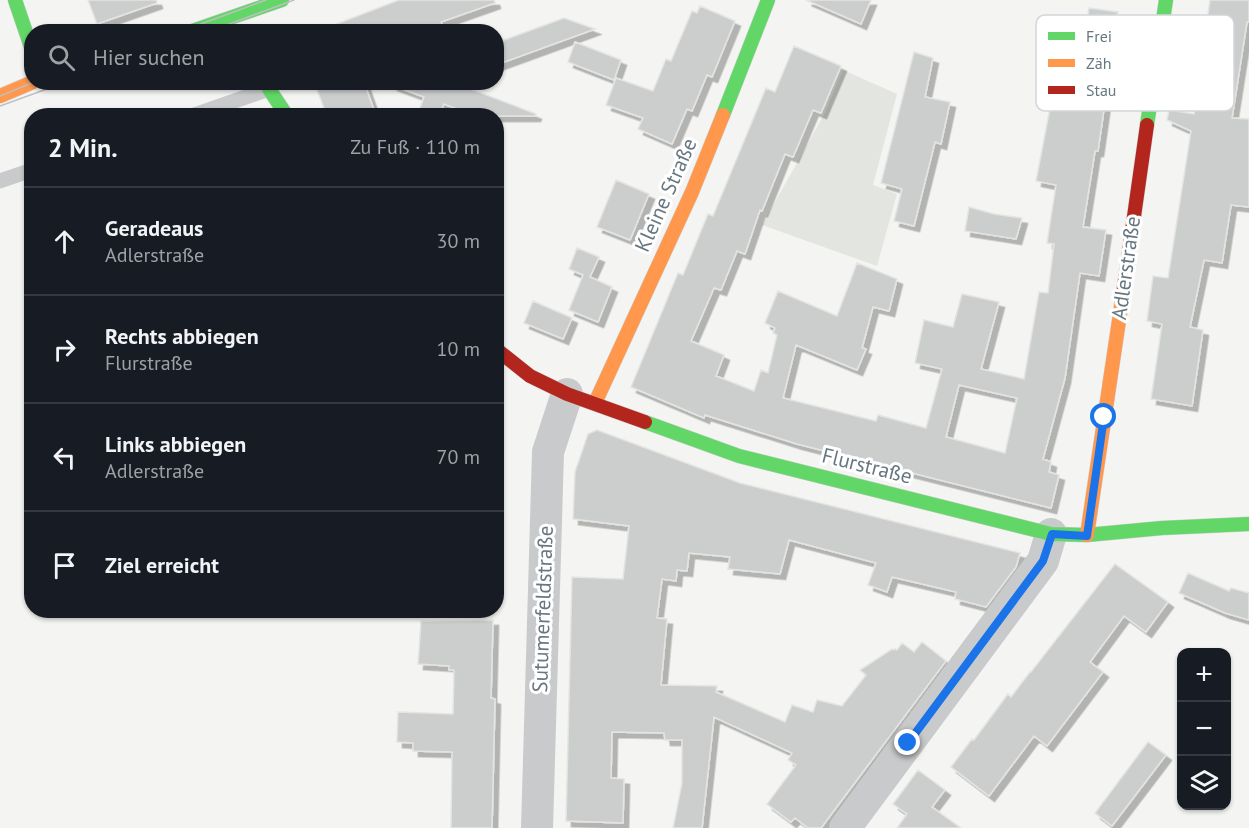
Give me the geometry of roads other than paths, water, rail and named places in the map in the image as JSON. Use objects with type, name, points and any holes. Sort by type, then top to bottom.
[{"type":"street","points":[[15,0],[24,26]]},
{"type":"street","points":[[213,24],[282,0]]},
{"type":"street","name":"Kleine Straße","points":[[581,399],[692,192],[768,0]]},
{"type":"street","name":"Adlerstraße","points":[[1164,15],[1166,0]]},
{"type":"street","points":[[0,96],[24,86]]},
{"type":"street","points":[[271,90],[282,108]]},
{"type":"street","name":"Adlerstraße","points":[[1087,536],[1150,111]]},
{"type":"street","name":"Flurstraße","points":[[504,355],[530,376],[581,399],[739,456],[1052,534],[1087,536],[1162,528],[1249,524]]},
{"type":"street","name":"Sutumerfeldstraße","points":[[537,828],[548,452],[581,399]]},
{"type":"street","points":[[845,828],[1043,561],[1052,534]]},
{"type":"lane","points":[[212,108],[258,90]]},
{"type":"lane","points":[[0,181],[24,173]]},
{"type":"tram line","points":[[201,24],[266,0]]},
{"type":"tram line","points":[[230,24],[294,0]]},
{"type":"tram line","points":[[0,96],[24,86]]},
{"type":"tram line","points":[[0,106],[44,90]]}]
